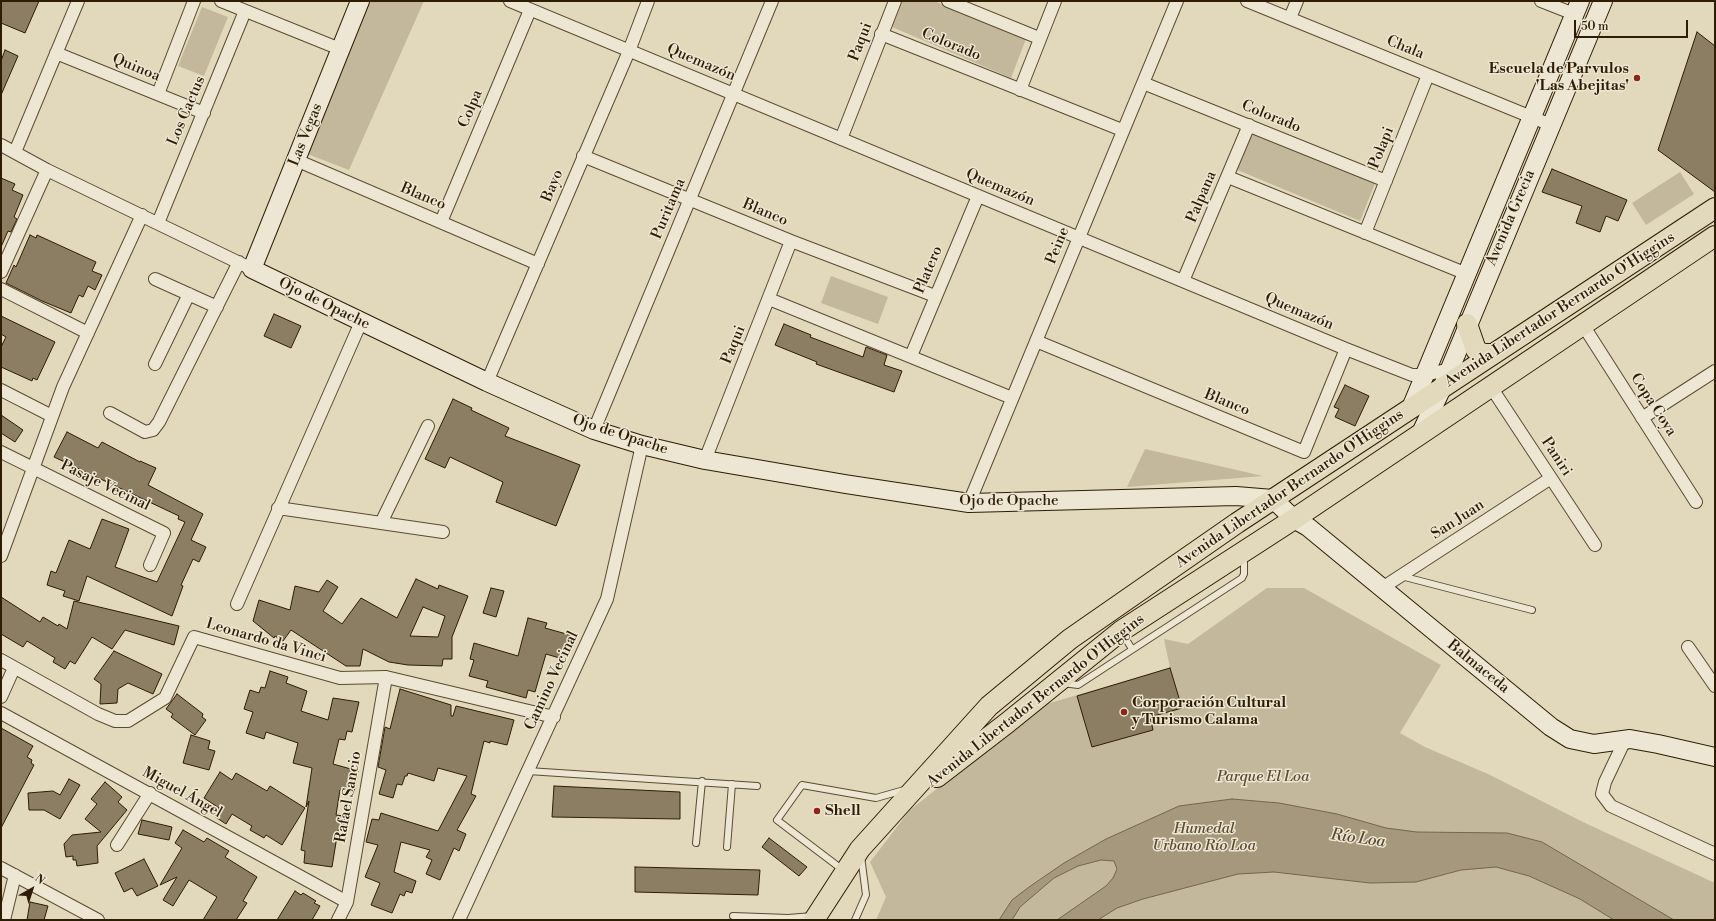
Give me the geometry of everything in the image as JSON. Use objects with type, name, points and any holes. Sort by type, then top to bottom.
[{"type":"main road","name":"Las Vegas","points":[[245,265],[296,160],[360,1]]},
{"type":"main road","name":"Avenida Grecia","points":[[1420,435],[1445,379],[1602,1]]},
{"type":"main road","name":"Avenida Grecia","points":[[1411,408],[1577,8]]},
{"type":"main road","name":"Avenida Libertador Bernardo O'Higgins","points":[[815,918],[860,849],[989,706],[1070,639],[1273,499],[1411,408],[1445,379],[1488,357],[1715,208]]},
{"type":"main road","name":"Avenida Libertador Bernardo O'Higgins","points":[[897,808],[1007,723],[1121,631],[1294,520],[1715,236]]},
{"type":"main road","name":"Ojo de Opache","points":[[245,265],[487,382],[594,430],[642,445],[705,460],[968,503],[1236,496],[1273,499]]},
{"type":"main road","points":[[1467,324],[1476,350],[1488,357]]},
{"type":"main road","name":"Balmaceda","points":[[1273,499],[1294,520],[1308,527],[1551,727],[1570,739],[1594,744],[1625,740],[1658,744],[1715,757]]},
{"type":"street","points":[[15,152],[78,1]]},
{"type":"street","points":[[158,94],[194,1]]},
{"type":"street","points":[[221,1],[340,49]]},
{"type":"street","name":"Quemazón","points":[[510,1],[1346,349],[1412,375],[1425,374],[1445,379]]},
{"type":"street","name":"Bayo","points":[[487,382],[629,50],[648,1]]},
{"type":"street","name":"Puritama","points":[[594,430],[772,1]]},
{"type":"street","name":"Paqui","points":[[841,139],[880,34],[895,1]]},
{"type":"street","points":[[948,1],[1039,38]]},
{"type":"street","points":[[1020,90],[1039,38],[1055,1]]},
{"type":"street","name":"Peine","points":[[968,503],[1177,1]]},
{"type":"street","name":"Chala","points":[[1247,1],[1550,125]]},
{"type":"street","points":[[1290,18],[1297,1]]},
{"type":"street","points":[[1541,1],[1577,8]]},
{"type":"street","name":"Colpa","points":[[441,222],[530,10]]},
{"type":"street","name":"Los Cactus","points":[[158,223],[246,11]]},
{"type":"street","name":"Colorado","points":[[880,34],[1122,130]]},
{"type":"street","name":"Quinoa","points":[[56,53],[204,114]]},
{"type":"street","name":"Polapi","points":[[1365,233],[1428,75]]},
{"type":"street","name":"Colorado","points":[[1143,83],[1386,181]]},
{"type":"street","name":"Palpana","points":[[1183,281],[1228,178],[1249,125]]},
{"type":"street","name":"Ojo de Opache","points":[[1,145],[47,170],[245,265]]},
{"type":"street","name":"Blanco","points":[[583,156],[791,241],[935,296]]},
{"type":"street","name":"Blanco","points":[[296,160],[538,264]]},
{"type":"street","points":[[1,272],[47,170]]},
{"type":"street","points":[[1228,178],[1467,274]]},
{"type":"street","name":"Platero","points":[[911,356],[978,196]]},
{"type":"street","points":[[1,556],[34,469],[52,416],[142,215]]},
{"type":"street","name":"Paqui","points":[[705,460],[791,241]]},
{"type":"street","points":[[110,413],[145,432],[153,430],[217,307],[245,265]]},
{"type":"street","points":[[155,279],[217,307]]},
{"type":"street","points":[[1,289],[88,333]]},
{"type":"street","points":[[154,364],[189,294]]},
{"type":"street","points":[[769,299],[1012,398]]},
{"type":"street","points":[[237,604],[361,322]]},
{"type":"street","name":"Copa Coya","points":[[1582,325],[1696,502]]},
{"type":"street","name":"Blanco","points":[[1036,341],[1304,452],[1346,349]]},
{"type":"street","points":[[1642,418],[1715,370]]},
{"type":"street","name":"Paniri","points":[[1491,387],[1595,545]]},
{"type":"street","points":[[1,390],[52,416]]},
{"type":"street","points":[[381,523],[428,426]]},
{"type":"street","name":"Camino Vecinal","points":[[459,920],[554,717],[607,599],[642,445]]},
{"type":"street","name":"Pasaje Vecinal","points":[[1,452],[164,533],[150,565]]},
{"type":"street","name":"San Juan","points":[[1382,588],[1551,478]]},
{"type":"street","points":[[278,508],[443,532]]},
{"type":"street","name":"Leonardo da Vinci","points":[[1,660],[98,714],[115,721],[128,720],[165,698],[194,637],[340,678],[386,677],[554,717]]},
{"type":"street","points":[[1688,646],[1715,686]]},
{"type":"street","points":[[1,697],[14,668]]},
{"type":"street","name":"Rafael Sancio","points":[[338,920],[347,902],[386,677]]},
{"type":"street","name":"Miguel Ángel","points":[[1,713],[150,793],[347,902]]},
{"type":"street","points":[[1625,740],[1605,782],[1602,794],[1611,806],[1715,854]]},
{"type":"street","points":[[117,845],[150,793]]},
{"type":"street","points":[[1,868],[98,920]]},
{"type":"street","points":[[4,920],[15,875]]},
{"type":"lane","points":[[1058,681],[1071,685],[1078,685],[1242,578],[1244,574],[1244,552]]},
{"type":"lane","points":[[1401,576],[1532,610]]},
{"type":"lane","points":[[1121,631],[1132,649]]},
{"type":"lane","points":[[528,771],[702,781],[757,786]]},
{"type":"lane","points":[[696,843],[702,781]]},
{"type":"lane","points":[[727,846],[732,784]]},
{"type":"lane","points":[[845,872],[777,820],[802,785],[876,798],[916,787]]},
{"type":"lane","points":[[855,920],[866,895],[860,849]]},
{"type":"lane","points":[[733,916],[815,918]]},
{"type":"green space","points":[[370,1],[424,1],[349,170],[305,153]]},
{"type":"green space","points":[[902,1],[934,1],[1026,39],[1011,78],[892,27]]},
{"type":"green space","points":[[202,7],[228,17],[204,76],[178,66]]},
{"type":"green space","points":[[1252,130],[1376,181],[1360,221],[1235,169]]},
{"type":"green space","points":[[1680,172],[1694,194],[1646,225],[1632,203]]},
{"type":"green space","points":[[831,276],[888,297],[878,324],[821,303]]},
{"type":"green space","points":[[1145,449],[1263,476],[1127,487]]},
{"type":"green space","name":"Parque El Loa","points":[[1267,588],[1304,588],[1441,665],[1400,733],[1425,747],[1488,774],[1585,823],[1715,883],[1715,920],[876,920],[886,897],[870,862],[910,810],[1043,705],[1170,668],[1164,639],[1188,644]]},
{"type":"water","name":"Humedal Urbano Río Loa","points":[[1232,799],[1279,803],[1337,814],[1386,828],[1417,832],[1507,833],[1542,842],[1674,920],[1614,920],[1580,899],[1529,876],[1496,867],[1461,870],[1416,882],[1370,883],[1274,872],[1238,874],[1143,899],[1117,908],[1098,920],[1057,920],[1106,886],[1113,878],[1117,869],[1114,861],[1101,860],[1078,866],[1054,878],[1020,907],[1012,920],[999,920],[1012,900],[1029,887],[1064,863],[1106,839],[1179,806]]},
{"type":"building","points":[[1,1],[39,1],[25,33],[1,23]]},
{"type":"building","points":[[1697,32],[1715,46],[1715,192],[1658,150]]},
{"type":"building","points":[[5,50],[18,56],[1,95],[1,61]]},
{"type":"building","points":[[1552,169],[1627,200],[1618,221],[1606,216],[1600,232],[1576,223],[1582,206],[1542,192]]},
{"type":"building","points":[[1,178],[15,184],[12,190],[23,195],[14,217],[17,219],[11,232],[8,231],[1,247]]},
{"type":"building","points":[[30,235],[36,238],[37,235],[96,262],[92,271],[102,275],[95,290],[88,286],[83,297],[79,295],[71,313],[42,301],[6,283],[14,265],[16,267]]},
{"type":"building","points":[[274,314],[301,326],[291,348],[264,336]]},
{"type":"building","points":[[1,316],[55,342],[37,380],[33,378],[32,381],[1,367],[1,347],[6,337],[1,334]]},
{"type":"building","points":[[784,324],[811,335],[810,337],[863,357],[866,347],[887,355],[884,365],[902,371],[894,392],[816,364],[817,362],[775,345]]},
{"type":"building","points":[[1345,385],[1369,396],[1355,426],[1335,417],[1339,409],[1334,407]]},
{"type":"building","points":[[453,399],[472,408],[471,410],[509,428],[505,436],[580,465],[556,526],[496,502],[503,482],[450,457],[445,468],[425,459]]},
{"type":"building","points":[[1,415],[23,430],[15,442],[1,433]]},
{"type":"building","points":[[67,432],[98,448],[102,442],[140,462],[156,468],[148,485],[203,514],[191,540],[206,547],[199,562],[193,559],[181,585],[183,586],[172,616],[87,576],[79,601],[63,596],[65,591],[47,585],[51,571],[56,573],[69,540],[90,549],[102,519],[129,529],[115,567],[157,582],[185,522],[178,519],[179,516],[54,457]]},
{"type":"building","points":[[416,579],[438,589],[439,585],[468,596],[452,637],[452,659],[443,659],[442,666],[408,665],[389,662],[363,649],[360,666],[346,666],[291,630],[283,641],[275,636],[274,638],[253,621],[259,600],[290,610],[295,586],[319,592],[327,580],[338,587],[323,611],[342,624],[361,598],[397,618]],"holes":[[[423,607],[445,616],[438,637],[410,636]]]},
{"type":"building","points":[[491,588],[504,591],[496,617],[483,613]]},
{"type":"building","points":[[1,597],[40,622],[43,617],[58,626],[59,624],[67,629],[74,601],[179,626],[174,645],[125,630],[112,649],[92,637],[75,664],[70,661],[65,669],[53,662],[55,658],[27,641],[23,647],[1,634]]},
{"type":"building","points":[[528,618],[547,623],[545,628],[570,635],[563,659],[546,654],[535,692],[528,690],[526,698],[486,687],[488,681],[469,676],[474,660],[470,659],[474,643],[518,656]]},
{"type":"building","points":[[114,651],[162,674],[153,694],[128,683],[118,689],[117,703],[100,704],[101,684],[94,679]]},
{"type":"building","name":"Corporación Cultural y Turismo Calama","points":[[1170,668],[1182,708],[1150,717],[1153,730],[1092,747],[1077,696]]},
{"type":"building","points":[[270,671],[288,677],[286,683],[307,691],[301,711],[328,720],[333,698],[359,702],[352,732],[347,731],[345,740],[339,739],[333,764],[358,771],[354,792],[340,790],[336,815],[345,816],[343,831],[338,830],[332,867],[304,863],[305,851],[301,850],[309,801],[306,807],[312,768],[293,763],[298,743],[266,732],[264,739],[246,733],[253,712],[244,709],[250,690],[259,693],[261,687],[265,688]]},
{"type":"building","points":[[400,689],[451,705],[451,716],[453,716],[456,706],[514,720],[507,745],[484,741],[471,794],[476,796],[457,830],[466,834],[459,851],[454,848],[440,880],[426,874],[432,860],[426,857],[430,850],[401,842],[394,872],[416,881],[412,893],[406,891],[404,896],[400,894],[392,913],[371,905],[380,883],[365,877],[378,845],[366,842],[372,819],[379,820],[381,813],[438,831],[467,776],[438,768],[434,781],[408,773],[407,776],[405,776],[402,785],[397,784],[393,798],[379,794],[386,770],[378,767],[385,727],[390,729]]},
{"type":"building","points":[[177,694],[203,714],[202,717],[206,720],[195,735],[171,717],[173,714],[166,709]]},
{"type":"building","points":[[1,728],[33,746],[27,757],[32,760],[31,763],[34,765],[1,828]]},
{"type":"building","points":[[191,735],[210,741],[208,749],[215,751],[209,770],[183,763]]},
{"type":"building","points":[[220,772],[232,780],[236,773],[267,791],[270,786],[305,808],[282,845],[266,835],[264,838],[250,830],[252,826],[232,814],[226,824],[214,816],[219,808],[204,798]]},
{"type":"building","points":[[69,779],[80,785],[60,819],[44,810],[29,810],[28,793],[53,791],[60,795]]},
{"type":"building","points":[[105,782],[122,797],[118,802],[127,810],[97,846],[98,863],[77,866],[76,860],[73,860],[73,856],[66,857],[64,844],[72,835],[101,832],[85,819],[97,804],[91,799]]},
{"type":"building","points":[[554,786],[680,792],[680,819],[552,817]]},
{"type":"building","points":[[142,820],[172,827],[169,840],[138,834]]},
{"type":"building","points":[[183,830],[204,842],[207,838],[229,851],[225,857],[257,877],[243,901],[247,903],[236,920],[203,920],[217,897],[189,880],[173,906],[163,900],[177,877],[160,885],[182,848],[175,843]]},
{"type":"building","points":[[769,838],[807,867],[799,876],[762,847]]},
{"type":"building","points":[[144,859],[158,886],[137,896],[132,888],[124,892],[115,873]]},
{"type":"building","points":[[635,867],[760,870],[758,895],[635,892]]},
{"type":"building","points":[[295,891],[301,895],[303,893],[316,901],[314,903],[320,906],[312,920],[277,920]]},
{"type":"building","points":[[30,902],[48,906],[44,920],[27,920]]},
{"type":"place","name":"Escuela de Parvulos 'Las Abejitas'","points":[[1637,78]]},
{"type":"place","name":"Corporación Cultural y Turismo Calama","points":[[1124,712]]},
{"type":"place","name":"Shell","points":[[817,811]]},
{"type":"water label","name":"Río Loa","points":[[1358,839]]}]
